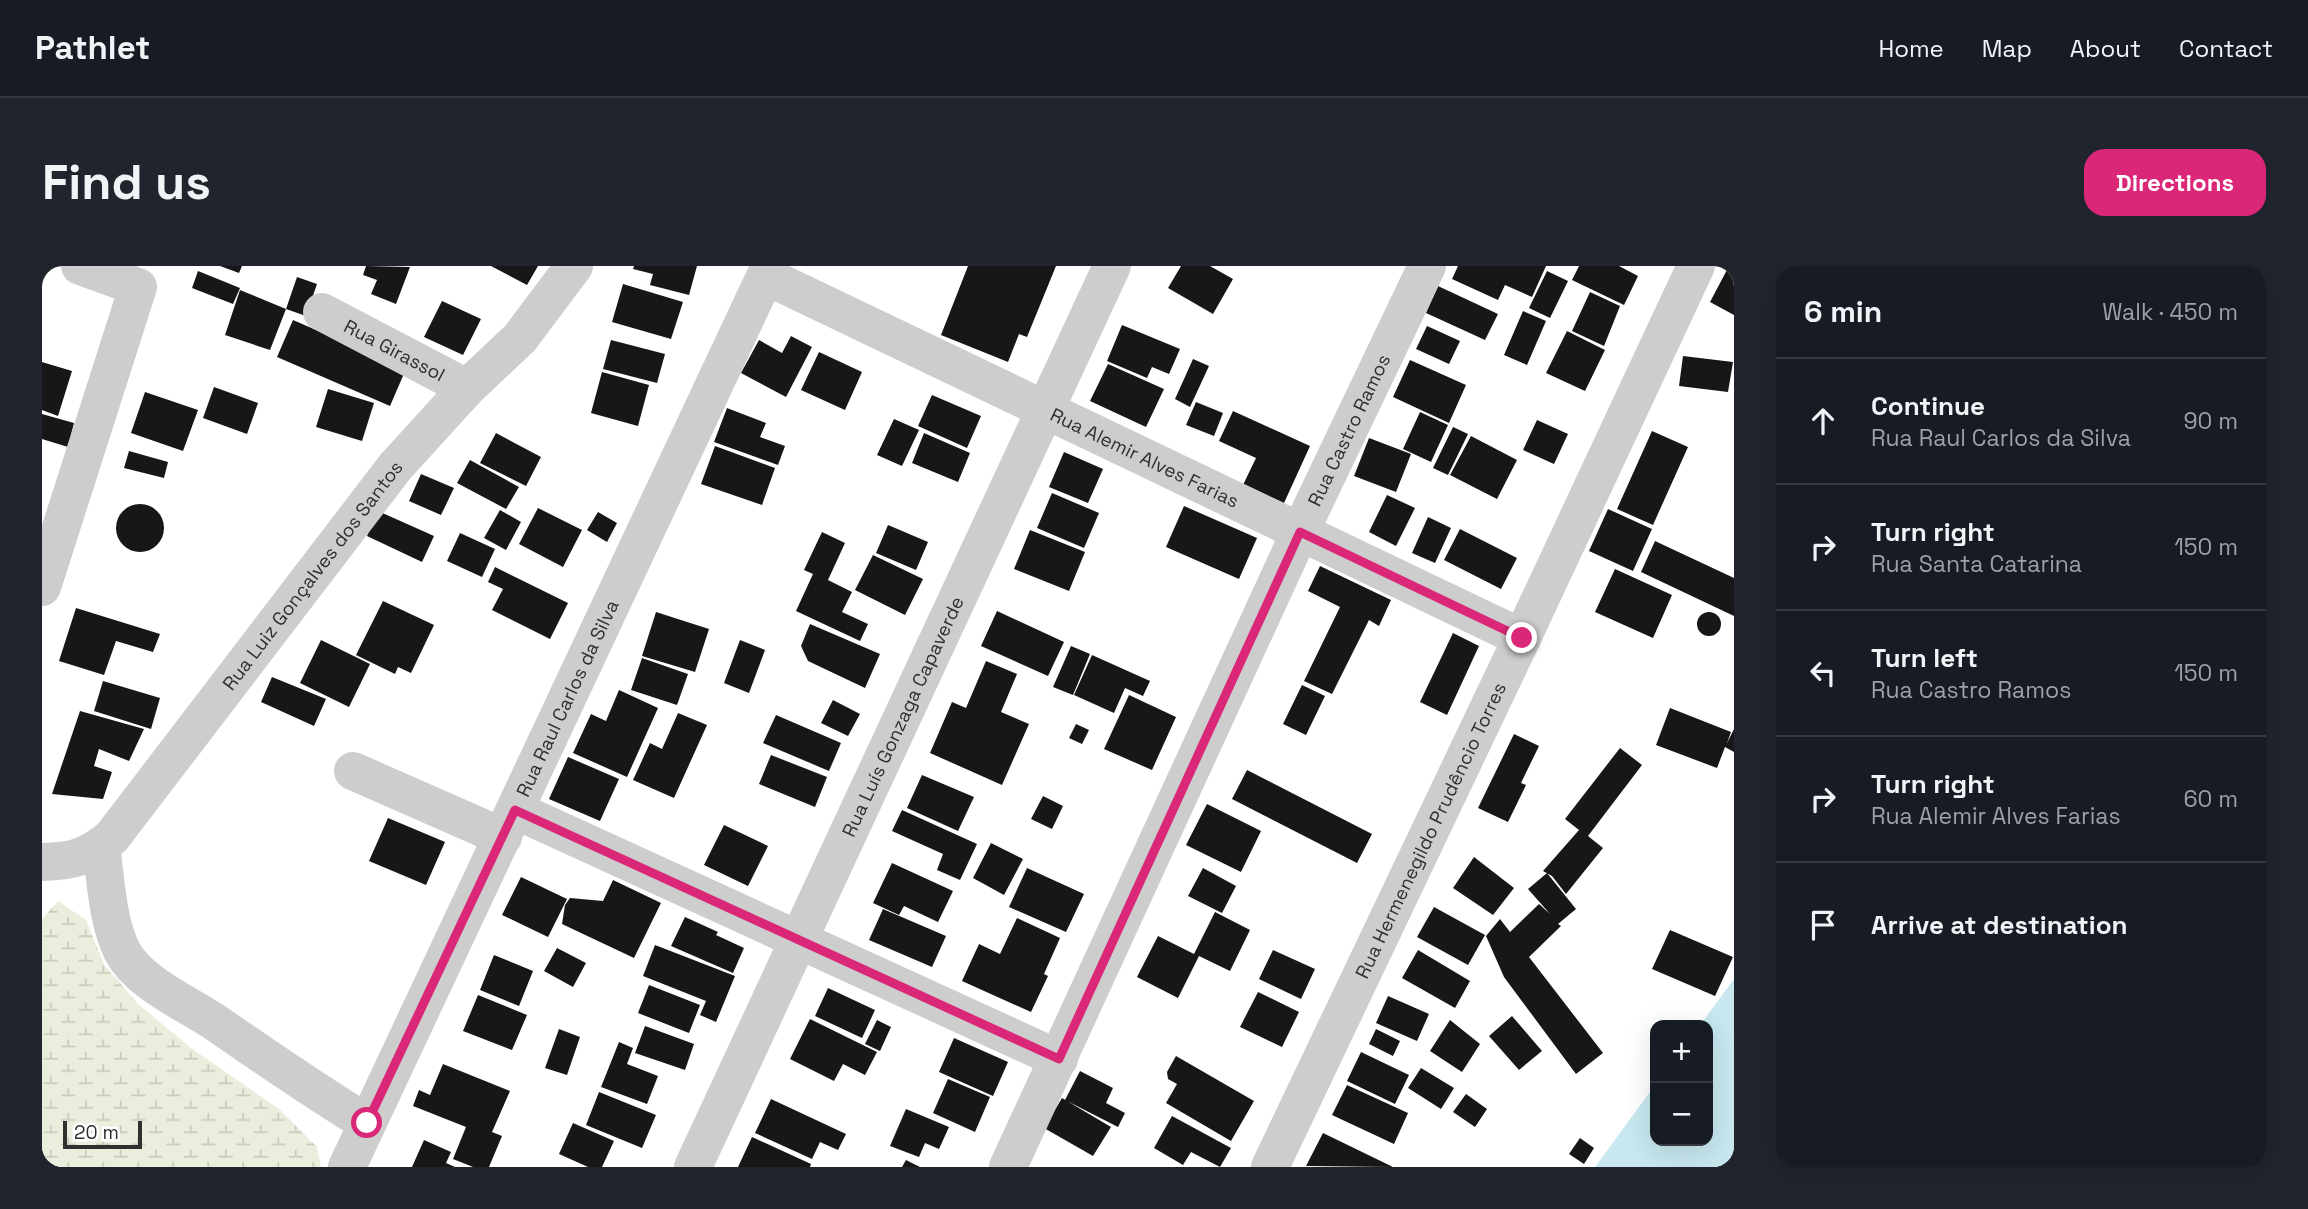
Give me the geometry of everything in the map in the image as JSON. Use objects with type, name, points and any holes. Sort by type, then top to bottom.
[{"type":"street","points":[[42,587],[138,287],[80,266]]},
{"type":"street","name":"Rua Luiz Gonçalves dos Santos","points":[[42,862],[77,858],[94,852],[112,837],[395,467],[467,388],[520,338],[574,266]]},
{"type":"street","name":"Rua Luís Gonzaga Capaverde","points":[[693,1167],[1112,266]]},
{"type":"street","name":"Rua Castro Ramos","points":[[1008,1167],[1300,532],[1427,266]]},
{"type":"street","name":"Rua Hermenegildo Prudêncio Torres","points":[[1270,1167],[1696,266]]},
{"type":"street","name":"Rua Alemir Alves Farias","points":[[768,271],[1045,410],[1522,638]]},
{"type":"street","name":"Rua Raul Carlos da Silva","points":[[347,1167],[768,271]]},
{"type":"street","name":"Rua Girassol","points":[[322,312],[467,388]]},
{"type":"street","points":[[353,771],[509,824],[799,940],[1059,1059]]},
{"type":"street","points":[[101,846],[115,933],[135,970],[273,1064],[367,1123]]},
{"type":"green space","points":[[58,901],[86,920],[104,964],[137,1003],[191,1048],[279,1109],[317,1147],[321,1167],[42,1167],[42,919]]},
{"type":"water","points":[[1734,979],[1734,1167],[1595,1167],[1650,1092],[1650,1146],[1713,1146],[1713,1020],[1704,1020]]},
{"type":"building","points":[[220,266],[242,266],[239,273]]},
{"type":"building","points":[[366,266],[410,267],[396,304],[371,294],[377,280],[363,275]]},
{"type":"building","points":[[491,266],[538,266],[527,285]]},
{"type":"building","points":[[634,266],[697,266],[689,295],[650,285],[653,274],[633,269]]},
{"type":"building","points":[[968,266],[1056,266],[1027,337],[1019,334],[1008,362],[941,335]]},
{"type":"building","points":[[1181,266],[1210,266],[1233,279],[1213,314],[1168,288]]},
{"type":"building","points":[[1458,266],[1546,266],[1532,297],[1505,285],[1498,300],[1452,279]]},
{"type":"building","points":[[1579,266],[1619,266],[1638,276],[1624,305],[1572,280]]},
{"type":"building","points":[[1729,266],[1734,266],[1734,315],[1710,302]]},
{"type":"building","points":[[198,271],[240,288],[233,304],[192,288]]},
{"type":"building","points":[[1547,271],[1568,281],[1550,318],[1529,308]]},
{"type":"building","points":[[297,277],[317,284],[306,316],[286,309]]},
{"type":"building","points":[[623,284],[683,302],[671,339],[612,322]]},
{"type":"building","points":[[1438,286],[1498,314],[1485,340],[1426,313]]},
{"type":"building","points":[[240,290],[286,309],[270,350],[225,335]]},
{"type":"building","points":[[1590,292],[1620,306],[1604,346],[1572,331]]},
{"type":"building","points":[[442,301],[481,319],[463,355],[424,337]]},
{"type":"building","points":[[1523,311],[1546,321],[1527,365],[1504,355]]},
{"type":"building","points":[[293,320],[406,369],[390,406],[277,357]]},
{"type":"building","points":[[1122,325],[1180,349],[1169,374],[1152,367],[1147,378],[1107,361]]},
{"type":"building","points":[[1427,326],[1460,341],[1449,364],[1416,349]]},
{"type":"building","points":[[1567,331],[1605,350],[1585,391],[1546,373]]},
{"type":"building","points":[[791,336],[812,347],[786,397],[741,373],[759,340],[782,353]]},
{"type":"building","points":[[611,340],[665,354],[657,383],[603,369]]},
{"type":"building","points":[[819,352],[862,372],[845,410],[801,390]]},
{"type":"building","points":[[1683,356],[1733,362],[1728,392],[1679,386]]},
{"type":"building","points":[[1193,359],[1209,366],[1190,407],[1175,399]]},
{"type":"building","points":[[1410,360],[1466,385],[1449,423],[1393,397]]},
{"type":"building","points":[[42,362],[72,371],[58,416],[42,410]]},
{"type":"building","points":[[1108,364],[1164,389],[1146,427],[1090,401]]},
{"type":"building","points":[[602,372],[649,385],[638,426],[591,413]]},
{"type":"building","points":[[214,387],[258,403],[247,434],[203,418]]},
{"type":"building","points":[[328,389],[374,403],[362,441],[316,427]]},
{"type":"building","points":[[145,392],[198,410],[183,451],[131,433]]},
{"type":"building","points":[[932,395],[981,416],[967,448],[918,426]]},
{"type":"building","points":[[1196,402],[1223,413],[1214,436],[1186,425]]},
{"type":"building","points":[[727,408],[766,423],[760,437],[785,446],[778,465],[714,442]]},
{"type":"building","points":[[1233,411],[1310,446],[1284,503],[1243,485],[1256,458],[1219,441]]},
{"type":"building","points":[[1420,412],[1448,425],[1431,462],[1403,449]]},
{"type":"building","points":[[42,414],[74,423],[68,447],[42,439]]},
{"type":"building","points":[[894,419],[919,430],[902,466],[877,455]]},
{"type":"building","points":[[1537,420],[1568,434],[1554,464],[1523,450]]},
{"type":"building","points":[[1453,427],[1468,434],[1448,475],[1433,468]]},
{"type":"building","points":[[1652,431],[1688,447],[1653,525],[1617,509]]},
{"type":"building","points":[[496,433],[541,457],[526,486],[480,463]]},
{"type":"building","points":[[924,433],[970,453],[958,482],[912,463]]},
{"type":"building","points":[[1471,436],[1517,460],[1497,499],[1450,475]]},
{"type":"building","points":[[1369,438],[1411,454],[1396,492],[1354,476]]},
{"type":"building","points":[[715,446],[775,468],[762,505],[701,484]]},
{"type":"building","points":[[129,451],[168,462],[164,478],[124,468]]},
{"type":"building","points":[[1064,452],[1103,469],[1088,503],[1049,487]]},
{"type":"building","points":[[470,460],[519,487],[506,509],[457,483]]},
{"type":"building","points":[[421,474],[454,488],[441,515],[409,501]]},
{"type":"building","points":[[1052,493],[1099,513],[1084,548],[1037,528]]},
{"type":"building","points":[[1387,495],[1415,508],[1396,546],[1369,532]]},
{"type":"building","points":[[140,504],[157,511],[164,528],[157,545],[140,552],[123,545],[116,528],[123,511]]},
{"type":"building","points":[[1184,506],[1257,538],[1239,579],[1166,547]]},
{"type":"building","points":[[538,508],[582,530],[563,567],[519,544]]},
{"type":"building","points":[[1608,509],[1652,529],[1633,571],[1589,551]]},
{"type":"building","points":[[500,510],[521,522],[506,550],[484,538]]},
{"type":"building","points":[[378,511],[434,536],[422,562],[367,536]]},
{"type":"building","points":[[598,512],[617,523],[607,542],[587,530]]},
{"type":"building","points":[[1428,517],[1451,528],[1435,563],[1412,553]]},
{"type":"building","points":[[888,525],[928,542],[916,570],[876,553]]},
{"type":"building","points":[[1460,529],[1517,558],[1501,589],[1444,560]]},
{"type":"building","points":[[1030,530],[1085,552],[1069,591],[1014,569]]},
{"type":"building","points":[[822,532],[845,543],[828,580],[852,592],[842,612],[868,624],[860,641],[796,611],[813,574],[804,570]]},
{"type":"building","points":[[460,533],[495,549],[482,577],[447,561]]},
{"type":"building","points":[[1655,541],[1734,578],[1734,616],[1641,572]]},
{"type":"building","points":[[873,555],[923,579],[905,615],[855,590]]},
{"type":"building","points":[[1320,566],[1391,600],[1379,626],[1369,620],[1332,694],[1304,681],[1340,607],[1308,591]]},
{"type":"building","points":[[495,567],[568,603],[550,639],[492,610],[503,589],[488,582]]},
{"type":"building","points":[[1615,569],[1672,595],[1653,638],[1595,612]]},
{"type":"building","points":[[383,601],[434,625],[411,673],[398,667],[395,674],[356,655]]},
{"type":"building","points":[[76,608],[160,634],[153,652],[116,641],[104,675],[59,661]]},
{"type":"building","points":[[997,611],[1064,642],[1048,676],[981,646]]},
{"type":"building","points":[[656,612],[709,629],[695,672],[642,656]]},
{"type":"building","points":[[1709,612],[1720,619],[1721,624],[1714,635],[1709,636],[1698,629],[1697,624],[1704,613]]},
{"type":"building","points":[[810,624],[880,654],[865,688],[808,661],[801,646]]},
{"type":"building","points":[[1453,633],[1479,646],[1447,715],[1420,702]]},
{"type":"building","points":[[321,640],[370,664],[349,707],[300,683]]},
{"type":"building","points":[[740,640],[765,650],[749,693],[724,683]]},
{"type":"building","points":[[1071,646],[1090,654],[1073,695],[1053,687]]},
{"type":"building","points":[[1092,655],[1150,681],[1143,696],[1125,688],[1114,713],[1074,695]]},
{"type":"building","points":[[642,658],[688,674],[677,705],[631,690]]},
{"type":"building","points":[[986,661],[1017,674],[1001,712],[1029,724],[1002,785],[930,753],[952,702],[966,708]]},
{"type":"building","points":[[272,677],[326,699],[314,726],[261,702]]},
{"type":"building","points":[[103,681],[160,698],[151,729],[94,711]]},
{"type":"building","points":[[1302,685],[1325,696],[1306,735],[1283,724]]},
{"type":"building","points":[[619,690],[658,708],[627,777],[573,753],[591,714],[606,721]]},
{"type":"building","points":[[1129,695],[1176,717],[1152,770],[1104,749]]},
{"type":"building","points":[[833,700],[860,714],[848,736],[821,723]]},
{"type":"building","points":[[1670,708],[1731,732],[1727,743],[1734,729],[1734,752],[1725,747],[1717,768],[1656,745]]},
{"type":"building","points":[[80,711],[144,729],[129,761],[99,749],[94,766],[112,772],[103,799],[52,794]]},
{"type":"building","points":[[678,713],[707,725],[674,798],[633,780],[650,743],[662,749]]},
{"type":"building","points":[[776,715],[841,743],[829,771],[763,743]]},
{"type":"building","points":[[1076,724],[1089,730],[1082,744],[1069,738]]},
{"type":"building","points":[[1514,734],[1539,746],[1521,783],[1526,785],[1508,822],[1478,808]]},
{"type":"building","points":[[1620,748],[1642,765],[1588,836],[1603,848],[1566,894],[1552,876],[1543,871],[1579,830],[1565,819]]},
{"type":"building","points":[[771,755],[827,777],[815,807],[759,784]]},
{"type":"building","points":[[568,757],[619,779],[600,821],[549,799]]},
{"type":"building","points":[[1247,770],[1372,834],[1357,863],[1232,799]]},
{"type":"building","points":[[922,775],[974,797],[958,831],[907,808]]},
{"type":"building","points":[[1043,796],[1063,806],[1052,829],[1031,819]]},
{"type":"building","points":[[1207,804],[1261,831],[1241,872],[1186,845]]},
{"type":"building","points":[[902,810],[977,844],[960,880],[937,870],[943,854],[892,831]]},
{"type":"building","points":[[388,818],[445,842],[426,885],[369,861]]},
{"type":"building","points":[[724,825],[768,846],[748,886],[704,865]]},
{"type":"building","points":[[991,843],[1023,859],[1004,895],[973,878]]},
{"type":"building","points":[[1474,857],[1514,888],[1493,915],[1453,888]]},
{"type":"building","points":[[892,863],[953,891],[938,922],[904,906],[899,915],[873,903]]},
{"type":"building","points":[[1027,868],[1084,894],[1066,932],[1009,907]]},
{"type":"building","points":[[1203,868],[1236,886],[1222,913],[1188,896]]},
{"type":"building","points":[[1547,873],[1576,909],[1558,924],[1561,926],[1529,957],[1603,1053],[1576,1074],[1504,977],[1486,936],[1500,919],[1510,932],[1539,904],[1550,914],[1528,889]]},
{"type":"building","points":[[521,877],[567,899],[548,937],[502,915]]},
{"type":"building","points":[[613,880],[661,903],[634,958],[562,924],[565,905],[570,898],[603,901]]},
{"type":"building","points":[[1434,907],[1485,935],[1468,965],[1417,937]]},
{"type":"building","points":[[883,909],[946,936],[932,967],[869,940]]},
{"type":"building","points":[[1215,912],[1250,930],[1230,971],[1199,956],[1178,998],[1137,977],[1158,936],[1194,954]]},
{"type":"building","points":[[685,917],[744,948],[733,973],[671,946]]},
{"type":"building","points":[[1017,918],[1060,938],[1044,974],[1048,976],[1031,1012],[962,981],[979,944],[1000,954]]},
{"type":"building","points":[[1670,930],[1733,957],[1715,996],[1652,969]]},
{"type":"building","points":[[655,945],[735,976],[716,1022],[700,1015],[706,1001],[643,976]]},
{"type":"building","points":[[557,948],[586,963],[573,987],[544,971]]},
{"type":"building","points":[[1273,950],[1315,969],[1301,999],[1259,979]]},
{"type":"building","points":[[1418,950],[1470,981],[1455,1008],[1402,978]]},
{"type":"building","points":[[494,955],[533,971],[519,1006],[480,990]]},
{"type":"building","points":[[649,985],[700,1005],[689,1033],[638,1013]]},
{"type":"building","points":[[828,988],[875,1010],[862,1038],[815,1016]]},
{"type":"building","points":[[1258,992],[1299,1012],[1282,1047],[1240,1027]]},
{"type":"building","points":[[478,995],[527,1015],[512,1050],[463,1031]]},
{"type":"building","points":[[1388,996],[1429,1014],[1417,1041],[1376,1023]]},
{"type":"building","points":[[1512,1016],[1542,1051],[1519,1070],[1489,1036]]},
{"type":"building","points":[[810,1019],[877,1052],[865,1075],[843,1064],[834,1081],[790,1059]]},
{"type":"building","points":[[877,1020],[891,1027],[880,1051],[865,1044]]},
{"type":"building","points":[[1450,1020],[1480,1044],[1462,1072],[1430,1051]]},
{"type":"building","points":[[645,1026],[694,1044],[685,1070],[635,1053]]},
{"type":"building","points":[[559,1029],[580,1037],[567,1075],[545,1068]]},
{"type":"building","points":[[1376,1029],[1400,1041],[1393,1056],[1369,1044]]},
{"type":"building","points":[[954,1038],[1008,1062],[993,1096],[939,1072]]},
{"type":"building","points":[[619,1042],[633,1048],[627,1064],[658,1076],[647,1104],[601,1087]]},
{"type":"building","points":[[1361,1052],[1409,1075],[1395,1104],[1347,1081]]},
{"type":"building","points":[[1176,1056],[1254,1101],[1231,1141],[1166,1103],[1177,1084],[1168,1079],[1167,1072]]},
{"type":"building","points":[[443,1064],[510,1091],[492,1132],[502,1136],[489,1167],[473,1167],[453,1159],[466,1127],[413,1106],[419,1090],[430,1095]]},
{"type":"building","points":[[1421,1068],[1454,1088],[1441,1109],[1408,1088]]},
{"type":"building","points":[[1080,1071],[1113,1088],[1106,1103],[1125,1113],[1118,1127],[1065,1100]]},
{"type":"building","points":[[948,1079],[990,1097],[975,1132],[933,1113]]},
{"type":"building","points":[[1347,1085],[1408,1113],[1394,1144],[1332,1115]]},
{"type":"building","points":[[599,1092],[656,1115],[642,1148],[586,1125]]},
{"type":"building","points":[[1466,1094],[1487,1109],[1475,1127],[1453,1112]]},
{"type":"building","points":[[1062,1098],[1111,1127],[1093,1156],[1044,1128]]},
{"type":"building","points":[[771,1099],[846,1134],[838,1150],[820,1142],[812,1159],[755,1133]]},
{"type":"building","points":[[906,1109],[949,1127],[939,1149],[925,1143],[919,1157],[890,1146]]},
{"type":"building","points":[[1172,1116],[1231,1148],[1220,1167],[1191,1152],[1183,1165],[1154,1148]]},
{"type":"building","points":[[573,1123],[614,1141],[602,1167],[588,1167],[559,1154]]},
{"type":"building","points":[[1323,1133],[1393,1167],[1306,1166]]},
{"type":"building","points":[[752,1137],[811,1164],[810,1167],[738,1167]]},
{"type":"building","points":[[1580,1138],[1594,1148],[1584,1164],[1569,1154]]},
{"type":"building","points":[[424,1140],[451,1152],[446,1163],[455,1167],[412,1167]]},
{"type":"building","points":[[906,1160],[920,1167],[902,1167]]},
{"type":"route","points":[[367,1123],[515,810],[1059,1059],[1300,532],[1522,638]]}]
